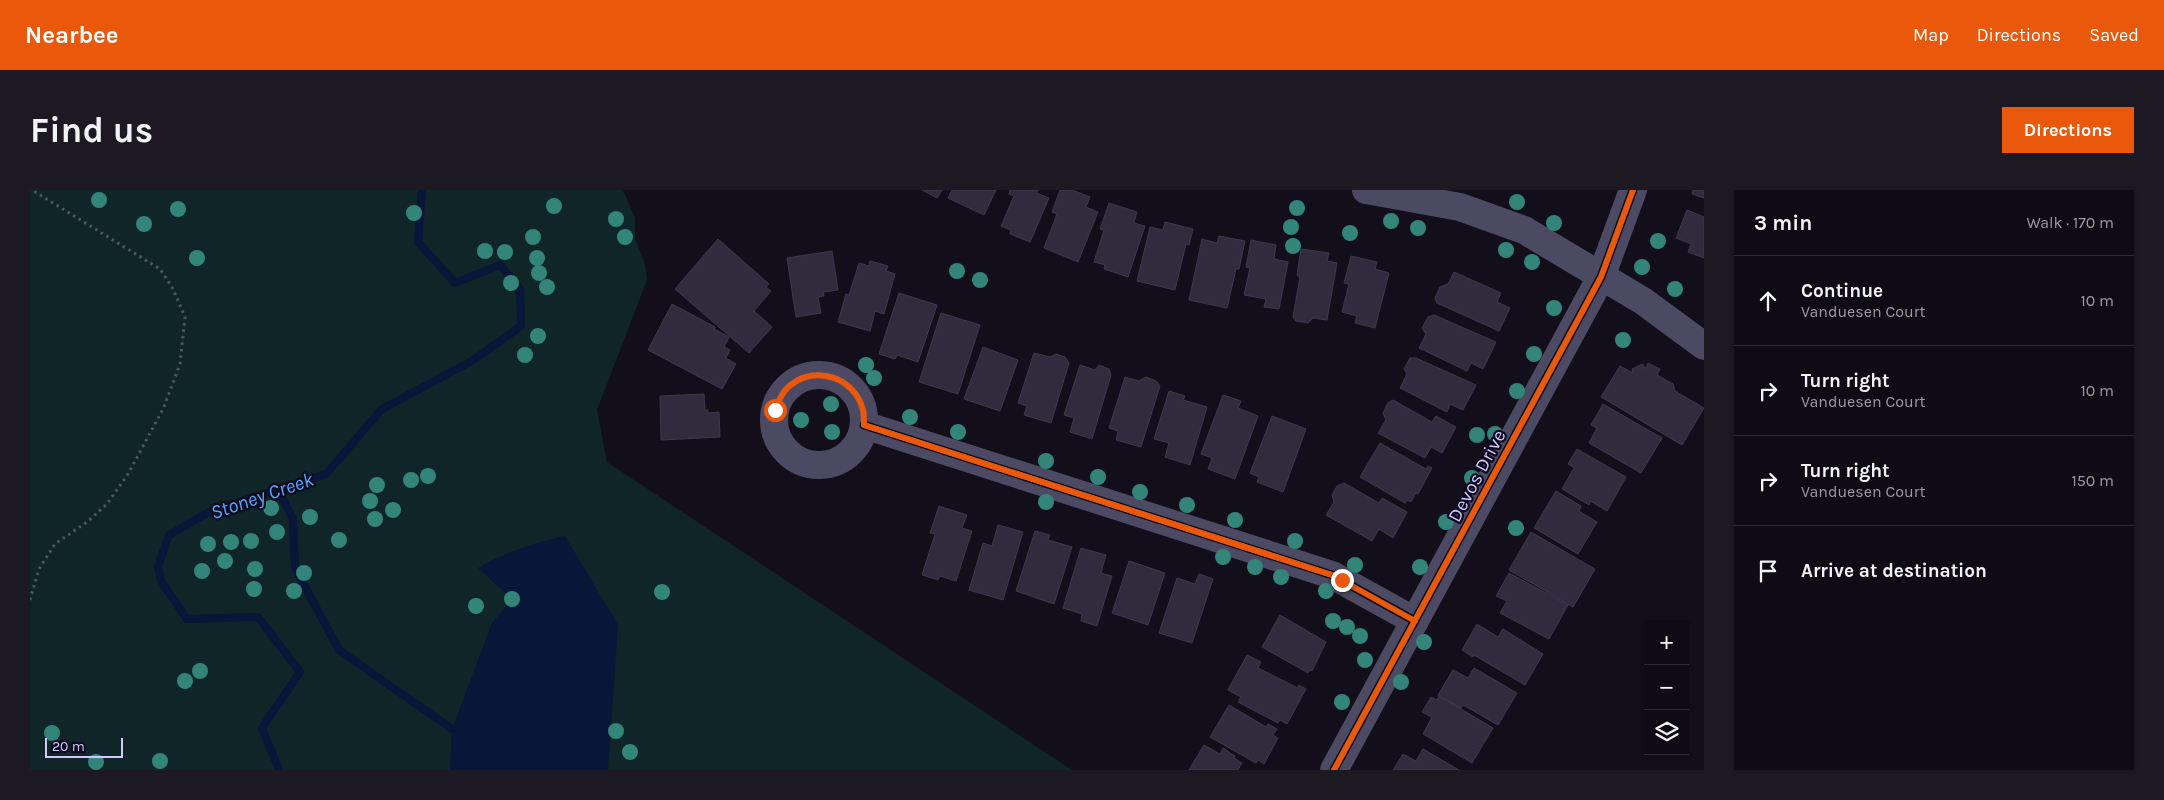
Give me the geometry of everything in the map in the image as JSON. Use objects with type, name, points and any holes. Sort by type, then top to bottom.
[{"type":"street","points":[[1366,190],[1460,207],[1524,230],[1643,301],[1704,346]]},
{"type":"street","name":"Devos Drive","points":[[1334,770],[1601,277],[1633,190]]},
{"type":"street","points":[[864,425],[1332,575],[1415,621]]},
{"type":"path","points":[[30,600],[39,569],[55,544],[87,522],[107,504],[128,474],[163,408],[180,364],[184,316],[172,287],[160,269],[32,190]]},
{"type":"green space","points":[[30,190],[623,190],[635,218],[635,238],[645,264],[647,280],[597,410],[607,462],[1072,770],[30,770]]},
{"type":"water","points":[[565,536],[618,625],[608,770],[450,770],[452,729],[492,623],[512,599],[478,568],[520,549]]},
{"type":"building","points":[[922,190],[942,190],[937,198]]},
{"type":"building","points":[[952,190],[996,190],[984,215],[948,198]]},
{"type":"building","points":[[1010,190],[1038,190],[1036,193],[1049,198],[1030,242],[1010,234],[1011,230],[1001,226],[1014,196],[1009,194]]},
{"type":"building","points":[[1060,190],[1072,190],[1090,197],[1086,207],[1098,212],[1078,262],[1044,248],[1057,214],[1052,212]]},
{"type":"building","points":[[1693,190],[1704,190],[1704,198],[1692,194]]},
{"type":"building","points":[[1109,203],[1137,212],[1134,223],[1145,226],[1128,277],[1104,269],[1105,265],[1094,262],[1104,230],[1100,229]]},
{"type":"building","points":[[1687,210],[1704,217],[1704,258],[1688,252],[1691,244],[1676,238]]},
{"type":"building","points":[[1165,222],[1193,229],[1189,245],[1186,244],[1175,290],[1137,281],[1150,227],[1163,230]]},
{"type":"building","points":[[1219,236],[1245,241],[1227,308],[1189,300],[1202,239],[1217,243]]},
{"type":"building","points":[[718,239],[769,284],[766,287],[771,291],[754,311],[772,327],[749,353],[675,289]]},
{"type":"building","points":[[1251,240],[1276,245],[1274,259],[1288,262],[1279,309],[1264,307],[1266,299],[1244,295],[1250,268],[1246,267]]},
{"type":"building","points":[[1301,249],[1329,253],[1327,261],[1337,263],[1327,320],[1313,318],[1308,323],[1296,321],[1293,317],[1300,277],[1297,275]]},
{"type":"building","points":[[832,251],[838,290],[823,292],[824,296],[818,297],[821,313],[796,317],[787,258]]},
{"type":"building","points":[[1351,256],[1377,262],[1375,269],[1389,273],[1375,328],[1355,323],[1357,316],[1342,312],[1349,284],[1344,283]]},
{"type":"building","points":[[870,261],[888,266],[886,271],[895,274],[884,314],[875,311],[870,331],[838,322],[846,294],[849,295],[859,263],[869,266]]},
{"type":"building","points":[[1454,272],[1501,293],[1497,302],[1510,308],[1499,331],[1437,303],[1435,298],[1440,287],[1448,284]]},
{"type":"building","points":[[899,293],[937,305],[918,362],[897,355],[895,359],[879,354]]},
{"type":"building","points":[[672,304],[715,327],[714,329],[729,337],[724,347],[730,350],[726,358],[736,364],[722,389],[648,350]]},
{"type":"building","points":[[941,313],[980,325],[958,394],[919,382]]},
{"type":"building","points":[[1434,315],[1496,342],[1483,369],[1471,363],[1467,371],[1419,348],[1426,334],[1422,328],[1428,317]]},
{"type":"building","points":[[983,347],[1018,360],[1000,411],[964,399]]},
{"type":"building","points":[[1034,353],[1050,357],[1056,354],[1065,357],[1069,363],[1051,423],[1024,415],[1027,406],[1018,403]]},
{"type":"building","points":[[1410,358],[1416,358],[1476,385],[1463,410],[1450,404],[1447,412],[1400,388],[1407,374],[1404,369]]},
{"type":"building","points":[[1648,363],[1660,369],[1657,375],[1673,384],[1675,391],[1704,408],[1682,445],[1601,397],[1620,366],[1633,373],[1632,369],[1643,364],[1645,369]]},
{"type":"building","points":[[1080,365],[1095,370],[1099,365],[1109,369],[1111,375],[1092,439],[1070,432],[1074,418],[1064,415]]},
{"type":"building","points":[[1125,377],[1139,381],[1146,377],[1156,381],[1160,386],[1141,447],[1116,440],[1118,431],[1109,428]]},
{"type":"building","points":[[1169,391],[1185,396],[1183,400],[1207,407],[1190,465],[1165,457],[1169,443],[1154,439]]},
{"type":"building","points":[[704,394],[705,410],[708,410],[708,413],[719,412],[720,437],[661,440],[660,396]]},
{"type":"building","points":[[1223,395],[1241,401],[1238,408],[1258,416],[1235,479],[1208,469],[1212,458],[1201,454]]},
{"type":"building","points":[[1393,400],[1432,422],[1436,416],[1456,427],[1442,453],[1431,447],[1425,458],[1378,433],[1386,420],[1383,413],[1388,403]]},
{"type":"building","points":[[1603,404],[1662,438],[1641,473],[1589,443],[1597,428],[1591,425]]},
{"type":"building","points":[[1272,416],[1306,429],[1283,492],[1257,482],[1259,477],[1250,473]]},
{"type":"building","points":[[1380,443],[1426,469],[1428,466],[1432,468],[1418,494],[1416,493],[1411,502],[1407,500],[1405,503],[1360,477]]},
{"type":"building","points":[[1577,449],[1626,477],[1607,511],[1590,501],[1589,505],[1562,489],[1574,468],[1568,464]]},
{"type":"building","points":[[1344,483],[1379,503],[1382,498],[1407,512],[1393,538],[1379,529],[1372,541],[1326,515],[1334,502],[1332,495],[1337,486]]},
{"type":"building","points":[[1556,491],[1581,506],[1579,511],[1597,522],[1578,554],[1534,528]]},
{"type":"building","points":[[939,506],[967,515],[962,528],[972,531],[956,581],[940,576],[938,580],[922,575],[935,534],[930,533]]},
{"type":"building","points":[[998,525],[1023,532],[1003,600],[969,590],[983,543],[992,546]]},
{"type":"building","points":[[1035,531],[1050,535],[1048,540],[1072,547],[1054,604],[1016,591]]},
{"type":"building","points":[[1531,532],[1595,569],[1573,607],[1509,570]]},
{"type":"building","points":[[1081,548],[1106,555],[1101,573],[1112,576],[1097,626],[1081,621],[1082,614],[1063,608]]},
{"type":"building","points":[[1129,561],[1165,573],[1148,625],[1112,613]]},
{"type":"building","points":[[1509,573],[1568,605],[1549,639],[1500,613],[1507,601],[1496,596]]},
{"type":"building","points":[[1199,574],[1213,579],[1192,643],[1159,633],[1177,578],[1195,584]]},
{"type":"building","points":[[1280,615],[1326,642],[1312,671],[1310,670],[1308,673],[1262,647]]},
{"type":"building","points":[[1477,624],[1498,637],[1503,629],[1543,654],[1525,685],[1462,650]]},
{"type":"building","points":[[1247,655],[1261,662],[1258,668],[1298,688],[1299,685],[1306,689],[1287,724],[1280,720],[1278,723],[1238,702],[1241,697],[1228,690]]},
{"type":"building","points":[[1474,668],[1517,693],[1498,725],[1463,705],[1461,708],[1438,695],[1453,670],[1468,678]]},
{"type":"building","points":[[1439,696],[1493,728],[1472,763],[1423,734],[1432,717],[1422,712],[1431,697],[1437,700]]},
{"type":"building","points":[[1229,705],[1266,727],[1268,724],[1277,729],[1273,735],[1278,738],[1264,764],[1258,760],[1256,763],[1210,737]]},
{"type":"building","points":[[1204,745],[1220,754],[1223,748],[1235,756],[1234,758],[1242,763],[1238,770],[1189,770]]},
{"type":"building","points":[[1423,749],[1459,770],[1393,770],[1403,754],[1416,761]]},
{"type":"waterway","name":"Stoney Creek","points":[[279,770],[262,728],[300,672],[258,617],[187,619],[161,581],[158,566],[169,535],[211,511],[326,474],[382,409],[472,361],[521,326],[520,289],[500,265],[455,283],[418,242],[422,190]]},
{"type":"waterway","points":[[278,489],[293,519],[295,568],[339,650],[452,729]]},
{"type":"cycle path","points":[[1334,770],[1601,277],[1633,190]]},
{"type":"cycle path","points":[[864,425],[1332,575],[1415,621]]},
{"type":"route","points":[[775,410],[781,396],[791,384],[804,377],[819,375],[834,377],[848,384],[858,396],[863,410],[864,425],[1332,575],[1342,580]]}]
